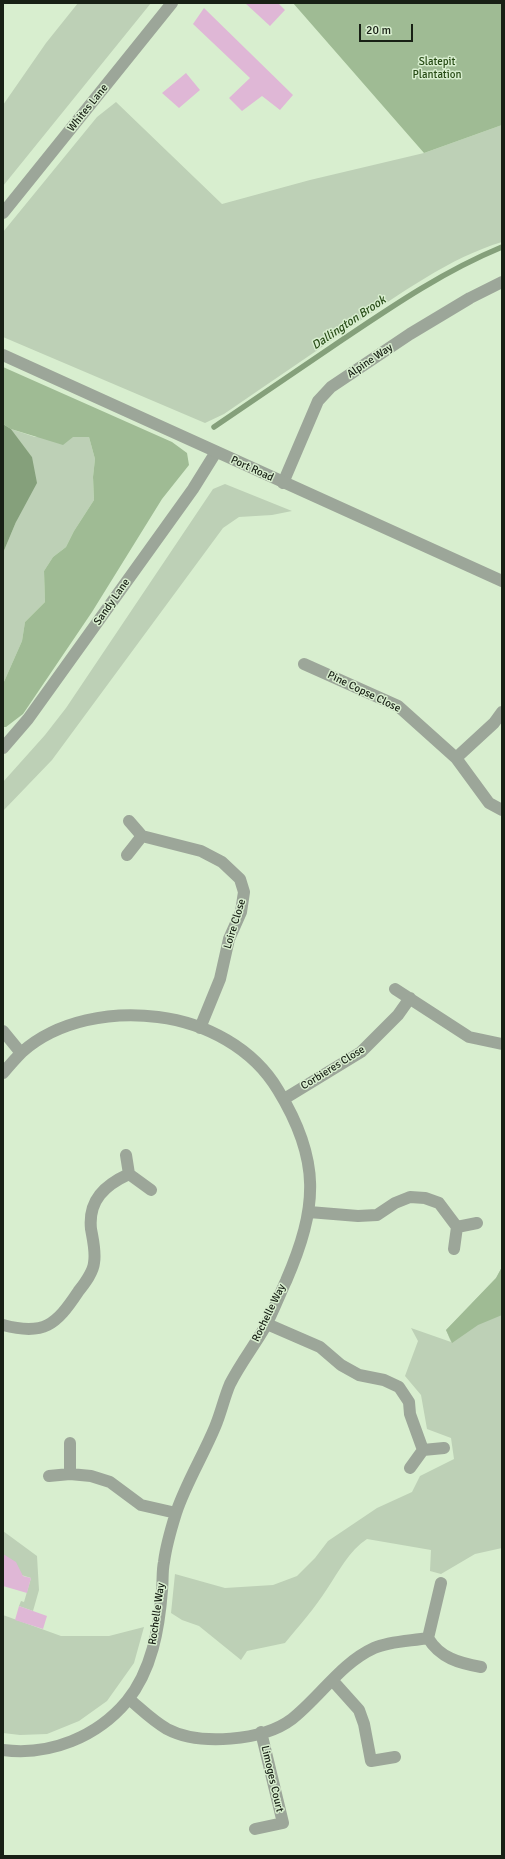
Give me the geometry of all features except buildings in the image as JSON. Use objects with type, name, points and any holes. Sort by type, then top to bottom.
[{"type":"street","name":"Whites Lane","points":[[3,213],[172,3]]},
{"type":"street","name":"Alpine Way","points":[[283,483],[318,401],[331,386],[410,334],[470,298],[502,282]]},
{"type":"street","name":"Port Road","points":[[3,356],[502,581]]},
{"type":"street","name":"Sandy Lane","points":[[3,748],[28,719],[193,489],[212,450]]},
{"type":"street","name":"Pine Copse Close","points":[[304,664],[398,706],[456,758],[489,803],[502,810]]},
{"type":"street","points":[[456,758],[494,723],[502,712]]},
{"type":"street","points":[[127,855],[142,836],[129,821]]},
{"type":"street","name":"Loire Close","points":[[142,836],[201,851],[222,862],[240,878],[244,892],[241,912],[229,939],[220,979],[200,1028]]},
{"type":"street","points":[[395,989],[469,1037],[502,1044]]},
{"type":"street","name":"Corbieres Close","points":[[284,1099],[361,1052],[398,1015],[410,998]]},
{"type":"street","name":"Rochelle Way","points":[[3,1073],[21,1053],[42,1037],[72,1025],[104,1016],[136,1014],[168,1018],[200,1028],[230,1041],[249,1055],[274,1084],[284,1099],[305,1144],[311,1182],[309,1212],[303,1238],[267,1324],[231,1384],[215,1426],[176,1513],[164,1562],[162,1593],[154,1643],[149,1663],[129,1699],[114,1716],[95,1730],[72,1741],[51,1748],[33,1751],[3,1750]]},
{"type":"street","points":[[3,1031],[21,1053]]},
{"type":"street","points":[[126,1155],[129,1174],[151,1190]]},
{"type":"street","points":[[3,1325],[21,1330],[38,1329],[51,1324],[64,1312],[83,1284],[94,1263],[91,1215],[94,1203],[111,1182],[129,1174]]},
{"type":"street","points":[[309,1212],[358,1216],[376,1215],[410,1197],[425,1198],[438,1204],[457,1227],[454,1249]]},
{"type":"street","points":[[457,1227],[477,1223]]},
{"type":"street","points":[[267,1324],[320,1348],[341,1365],[359,1375],[384,1380],[399,1386],[409,1402],[410,1414],[423,1450]]},
{"type":"street","points":[[70,1443],[70,1474]]},
{"type":"street","points":[[410,1468],[423,1450],[444,1448]]},
{"type":"street","points":[[49,1476],[70,1474],[91,1476],[110,1482],[142,1505],[176,1513]]},
{"type":"street","points":[[441,1583],[428,1638],[435,1649],[446,1656],[462,1663],[481,1667]]},
{"type":"street","name":"Limoges Court","points":[[129,1699],[167,1729],[190,1737],[214,1740],[237,1738],[278,1727],[292,1719],[348,1666],[375,1648],[428,1638]]},
{"type":"street","points":[[333,1681],[359,1710],[364,1724],[371,1761],[395,1758]]},
{"type":"street","name":"Limoges Court","points":[[255,1829],[283,1823],[261,1732]]},
{"type":"shaded area","points":[[78,3],[151,3],[3,186],[3,105],[46,43]]},
{"type":"shaded area","points":[[116,102],[222,204],[310,180],[424,153],[502,125],[502,242],[464,257],[425,278],[224,414],[205,423],[3,337],[3,232],[97,117]]},
{"type":"shaded area","points":[[3,424],[11,429],[32,457],[37,483],[16,522],[3,553]]},
{"type":"shaded area","points":[[11,429],[35,437],[89,437],[95,459],[93,477],[94,500],[74,531],[66,547],[53,557],[44,571],[45,602],[25,622],[22,641],[3,684],[3,553],[16,522],[32,457]]},
{"type":"shaded area","points":[[225,484],[292,511],[272,515],[239,517],[223,528],[52,760],[3,811],[3,782],[45,735],[66,708],[213,489]]},
{"type":"shaded area","points":[[502,1267],[502,1548],[475,1554],[441,1574],[430,1571],[431,1550],[367,1539],[350,1555],[307,1617],[285,1643],[247,1651],[241,1660],[199,1626],[182,1620],[171,1613],[175,1574],[225,1588],[273,1585],[297,1576],[315,1558],[328,1541],[377,1508],[412,1492],[420,1476],[454,1459],[451,1438],[427,1429],[421,1395],[405,1376],[418,1341],[411,1328],[451,1342],[446,1330],[496,1278]]},
{"type":"shaded area","points":[[3,1531],[37,1556],[39,1590],[33,1611],[19,1606],[21,1601],[24,1602],[31,1578],[15,1573],[3,1554]]},
{"type":"shaded area","points":[[3,1615],[61,1636],[109,1636],[144,1627],[134,1663],[107,1701],[79,1721],[47,1734],[20,1735],[3,1733]]},
{"type":"green space","name":"Slatepit Plantation","points":[[293,3],[502,3],[502,125],[424,153]]},
{"type":"green space","points":[[3,367],[172,442],[187,453],[189,465],[162,499],[92,612],[23,714],[6,727],[3,727],[3,684],[22,641],[25,622],[45,602],[44,571],[53,557],[66,547],[74,531],[94,500],[93,477],[95,459],[89,437],[73,437],[63,445],[11,429],[3,424]]},
{"type":"green space","points":[[502,1267],[502,1315],[478,1325],[452,1343],[446,1330],[496,1278]]},
{"type":"waterway","name":"Dallington Brook","points":[[214,427],[400,302],[460,267],[502,247]]}]
